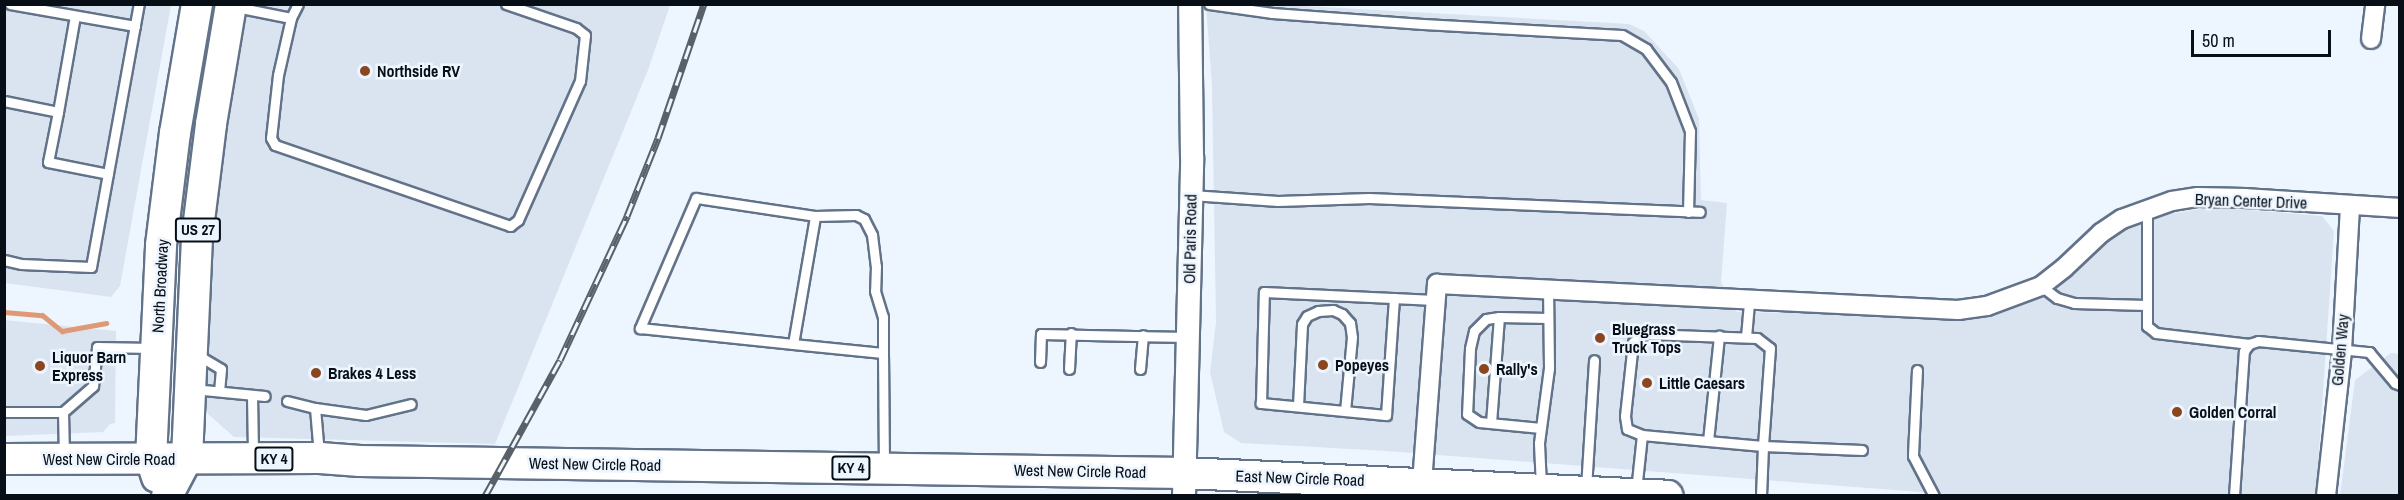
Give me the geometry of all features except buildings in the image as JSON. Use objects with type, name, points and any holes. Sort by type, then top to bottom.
[{"type":"highway","name":"North Broadway","points":[[165,495],[151,459],[161,245],[175,133],[198,4]]},
{"type":"highway","name":"North Broadway","points":[[187,458],[197,237],[210,124],[228,5]]},
{"type":"highway","name":"US 27","points":[[165,495],[187,458]]},
{"type":"highway","name":"West New Circle Road","points":[[4,459],[320,458],[360,461],[884,468],[1184,484]]},
{"type":"highway","name":"East New Circle Road","points":[[1184,484],[1422,483],[1667,495]]},
{"type":"street","name":"Old Paris Road","points":[[1184,484],[1191,195],[1190,4]]},
{"type":"street","points":[[2371,39],[2375,4]]},
{"type":"street","name":"Bryan Center Drive","points":[[1435,300],[1437,284],[1749,300],[1882,304],[1958,310],[1987,306],[2041,286],[2101,233],[2122,219],[2147,208],[2198,197],[2400,208]]},
{"type":"street","name":"Golden Way","points":[[2326,495],[2342,350],[2350,205]]},
{"type":"street","points":[[1422,483],[1435,300]]},
{"type":"lane","points":[[10,4],[135,26]]},
{"type":"lane","points":[[4,260],[21,264],[91,267],[139,4]]},
{"type":"lane","points":[[298,4],[291,18],[278,75],[271,138],[275,145],[510,226],[518,220],[580,81],[585,35],[576,28],[506,4]]},
{"type":"lane","points":[[1209,4],[1272,13],[1622,35],[1646,49],[1671,82],[1690,131],[1688,212]]},
{"type":"lane","points":[[228,5],[291,18]]},
{"type":"lane","points":[[75,16],[48,162],[108,174]]},
{"type":"lane","points":[[4,101],[58,112]]},
{"type":"lane","points":[[1191,195],[1278,201],[1369,198],[1700,212]]},
{"type":"lane","points":[[883,353],[640,328],[696,198],[814,216],[856,215],[864,219],[872,235],[876,266],[875,291],[883,317],[884,468]]},
{"type":"lane","points":[[2147,208],[2147,326],[2156,333],[2249,344],[2258,341],[2369,352],[2395,383],[2400,385]]},
{"type":"lane","points":[[793,344],[814,216]]},
{"type":"lane","points":[[2041,286],[2057,298],[2074,303],[2146,305]]},
{"type":"lane","points":[[1541,488],[1541,428],[1549,368],[1548,290]]},
{"type":"lane","points":[[1394,298],[1386,415],[1261,403],[1264,292],[1394,298],[1435,300]]},
{"type":"lane","points":[[1746,337],[1749,300]]},
{"type":"lane","points":[[1298,406],[1302,324],[1307,316],[1318,311],[1333,310],[1342,314],[1350,323],[1352,337],[1345,411]]},
{"type":"lane","points":[[1491,423],[1499,316]]},
{"type":"lane","points":[[1541,428],[1472,420],[1467,414],[1470,349],[1477,326],[1490,317],[1548,318]]},
{"type":"lane","points":[[1069,369],[1071,333]]},
{"type":"lane","points":[[1040,362],[1041,334],[1143,334],[1188,337]]},
{"type":"lane","points":[[1140,369],[1143,334]]},
{"type":"lane","points":[[1761,495],[1763,446],[1770,348],[1757,338],[1746,337],[1645,334],[1633,342],[1625,416],[1627,429],[1642,435],[1763,446],[1862,450]]},
{"type":"lane","points":[[1708,441],[1719,336]]},
{"type":"lane","points":[[2234,495],[2244,351],[2249,344]]},
{"type":"lane","points":[[4,412],[63,412],[93,386],[97,347],[157,348]]},
{"type":"lane","points":[[191,351],[221,369],[219,391]]},
{"type":"lane","points":[[1585,490],[1594,360]]},
{"type":"lane","points":[[1917,370],[1913,456],[1934,495]]},
{"type":"lane","points":[[190,388],[266,396]]},
{"type":"lane","points":[[252,394],[253,459]]},
{"type":"lane","points":[[287,401],[366,416],[411,404]]},
{"type":"lane","points":[[315,408],[320,458]]},
{"type":"lane","points":[[63,412],[64,459]]},
{"type":"lane","points":[[1636,494],[1642,435]]},
{"type":"shaded area","points":[[5,5],[171,5],[120,286],[111,297],[5,283]]},
{"type":"shaded area","points":[[244,5],[670,5],[648,70],[495,444],[234,437],[208,414],[199,378],[209,223]]},
{"type":"shaded area","points":[[1206,5],[1286,5],[1629,24],[1644,31],[1679,69],[1699,119],[1701,200],[1727,203],[1721,282],[1737,312],[1955,316],[2030,296],[2124,230],[2164,215],[2212,207],[2322,216],[2334,231],[2316,495],[1959,495],[1386,451],[1241,443],[1224,432],[1210,372],[1216,322],[1212,86]]},
{"type":"shaded area","points":[[4,320],[116,331],[115,423],[110,424],[103,432],[5,436]]},
{"type":"shaded area","points":[[2391,353],[2399,354],[2399,495],[2340,496],[2355,380]]},
{"type":"waterway","points":[[4,312],[42,315],[62,331],[106,323]]},
{"type":"railway","points":[[485,496],[560,360],[627,216],[658,138],[704,4]]},
{"type":"place","name":"Northside RV","points":[[365,71]]},
{"type":"place","name":"Bluegrass Truck Tops","points":[[1600,338]]},
{"type":"place","name":"Popeyes","points":[[1323,365]]},
{"type":"place","name":"Liquor Barn Express","points":[[40,366]]},
{"type":"place","name":"Rally's","points":[[1484,369]]},
{"type":"place","name":"Brakes 4 Less","points":[[316,373]]},
{"type":"place","name":"Little Caesars","points":[[1647,383]]},
{"type":"place","name":"Golden Corral","points":[[2177,412]]}]
